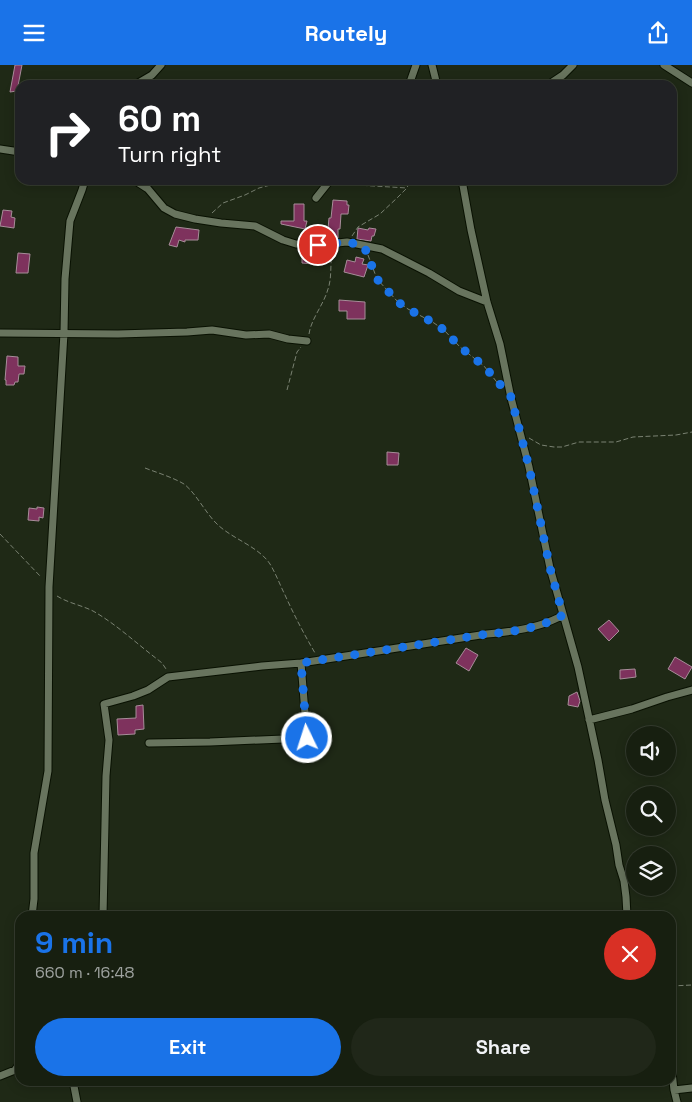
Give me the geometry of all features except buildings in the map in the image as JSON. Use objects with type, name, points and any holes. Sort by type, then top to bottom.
[{"type":"street","points":[[144,80],[152,75],[161,65]]},
{"type":"street","points":[[411,80],[416,65]]},
{"type":"street","points":[[432,65],[436,80]]},
{"type":"street","points":[[556,80],[574,65]]},
{"type":"street","points":[[664,65],[692,83]]},
{"type":"street","points":[[0,149],[15,151]]},
{"type":"street","points":[[33,911],[34,853],[48,771],[50,587],[64,333],[64,279],[70,221],[84,185]]},
{"type":"street","points":[[142,185],[148,189],[164,208],[175,213],[205,221],[256,226],[283,241],[296,245],[333,245],[347,242],[382,249],[429,273],[453,288],[487,301]]},
{"type":"street","points":[[316,198],[326,185]]},
{"type":"street","points":[[463,185],[487,301],[500,344],[529,467],[550,568],[578,667],[605,800],[624,881],[627,911]]},
{"type":"street","points":[[0,333],[118,334],[212,330],[246,335],[268,334],[306,341]]},
{"type":"street","points":[[102,911],[106,775],[110,740],[104,704],[148,690],[168,677],[301,663],[510,632],[554,621],[563,615]]},
{"type":"street","points":[[149,743],[210,743],[307,738],[301,663]]},
{"type":"street","points":[[589,720],[692,690]]},
{"type":"street","points":[[0,1076],[15,1070]]},
{"type":"street","points":[[74,1086],[77,1102]]},
{"type":"street","points":[[674,1086],[677,1102]]},
{"type":"street","points":[[674,1090],[692,1088]]},
{"type":"path","points":[[205,221],[223,203],[271,185]]},
{"type":"path","points":[[347,242],[358,227],[380,214],[408,185]]},
{"type":"path","points":[[358,186],[406,188]]},
{"type":"path","points":[[286,390],[297,352],[309,338],[311,326],[328,291],[333,245]]},
{"type":"path","points":[[364,246],[377,279],[398,302],[444,330],[460,347],[484,366],[501,387]]},
{"type":"path","points":[[520,431],[531,440],[542,445],[554,447],[579,442],[616,442],[633,437],[676,435],[692,432]]},
{"type":"path","points":[[145,468],[175,479],[184,485],[217,525],[264,557],[273,569],[293,613],[320,660]]},
{"type":"path","points":[[0,534],[55,594],[92,611],[125,633],[162,663],[167,669],[168,677]]},
{"type":"path","points":[[676,986],[692,985]]},
{"type":"route","points":[[307,738],[301,663],[510,632],[554,621],[563,615],[550,568],[529,467],[511,397],[484,366],[460,347],[444,330],[398,302],[380,284],[364,246],[347,242],[333,245],[318,245]]}]
